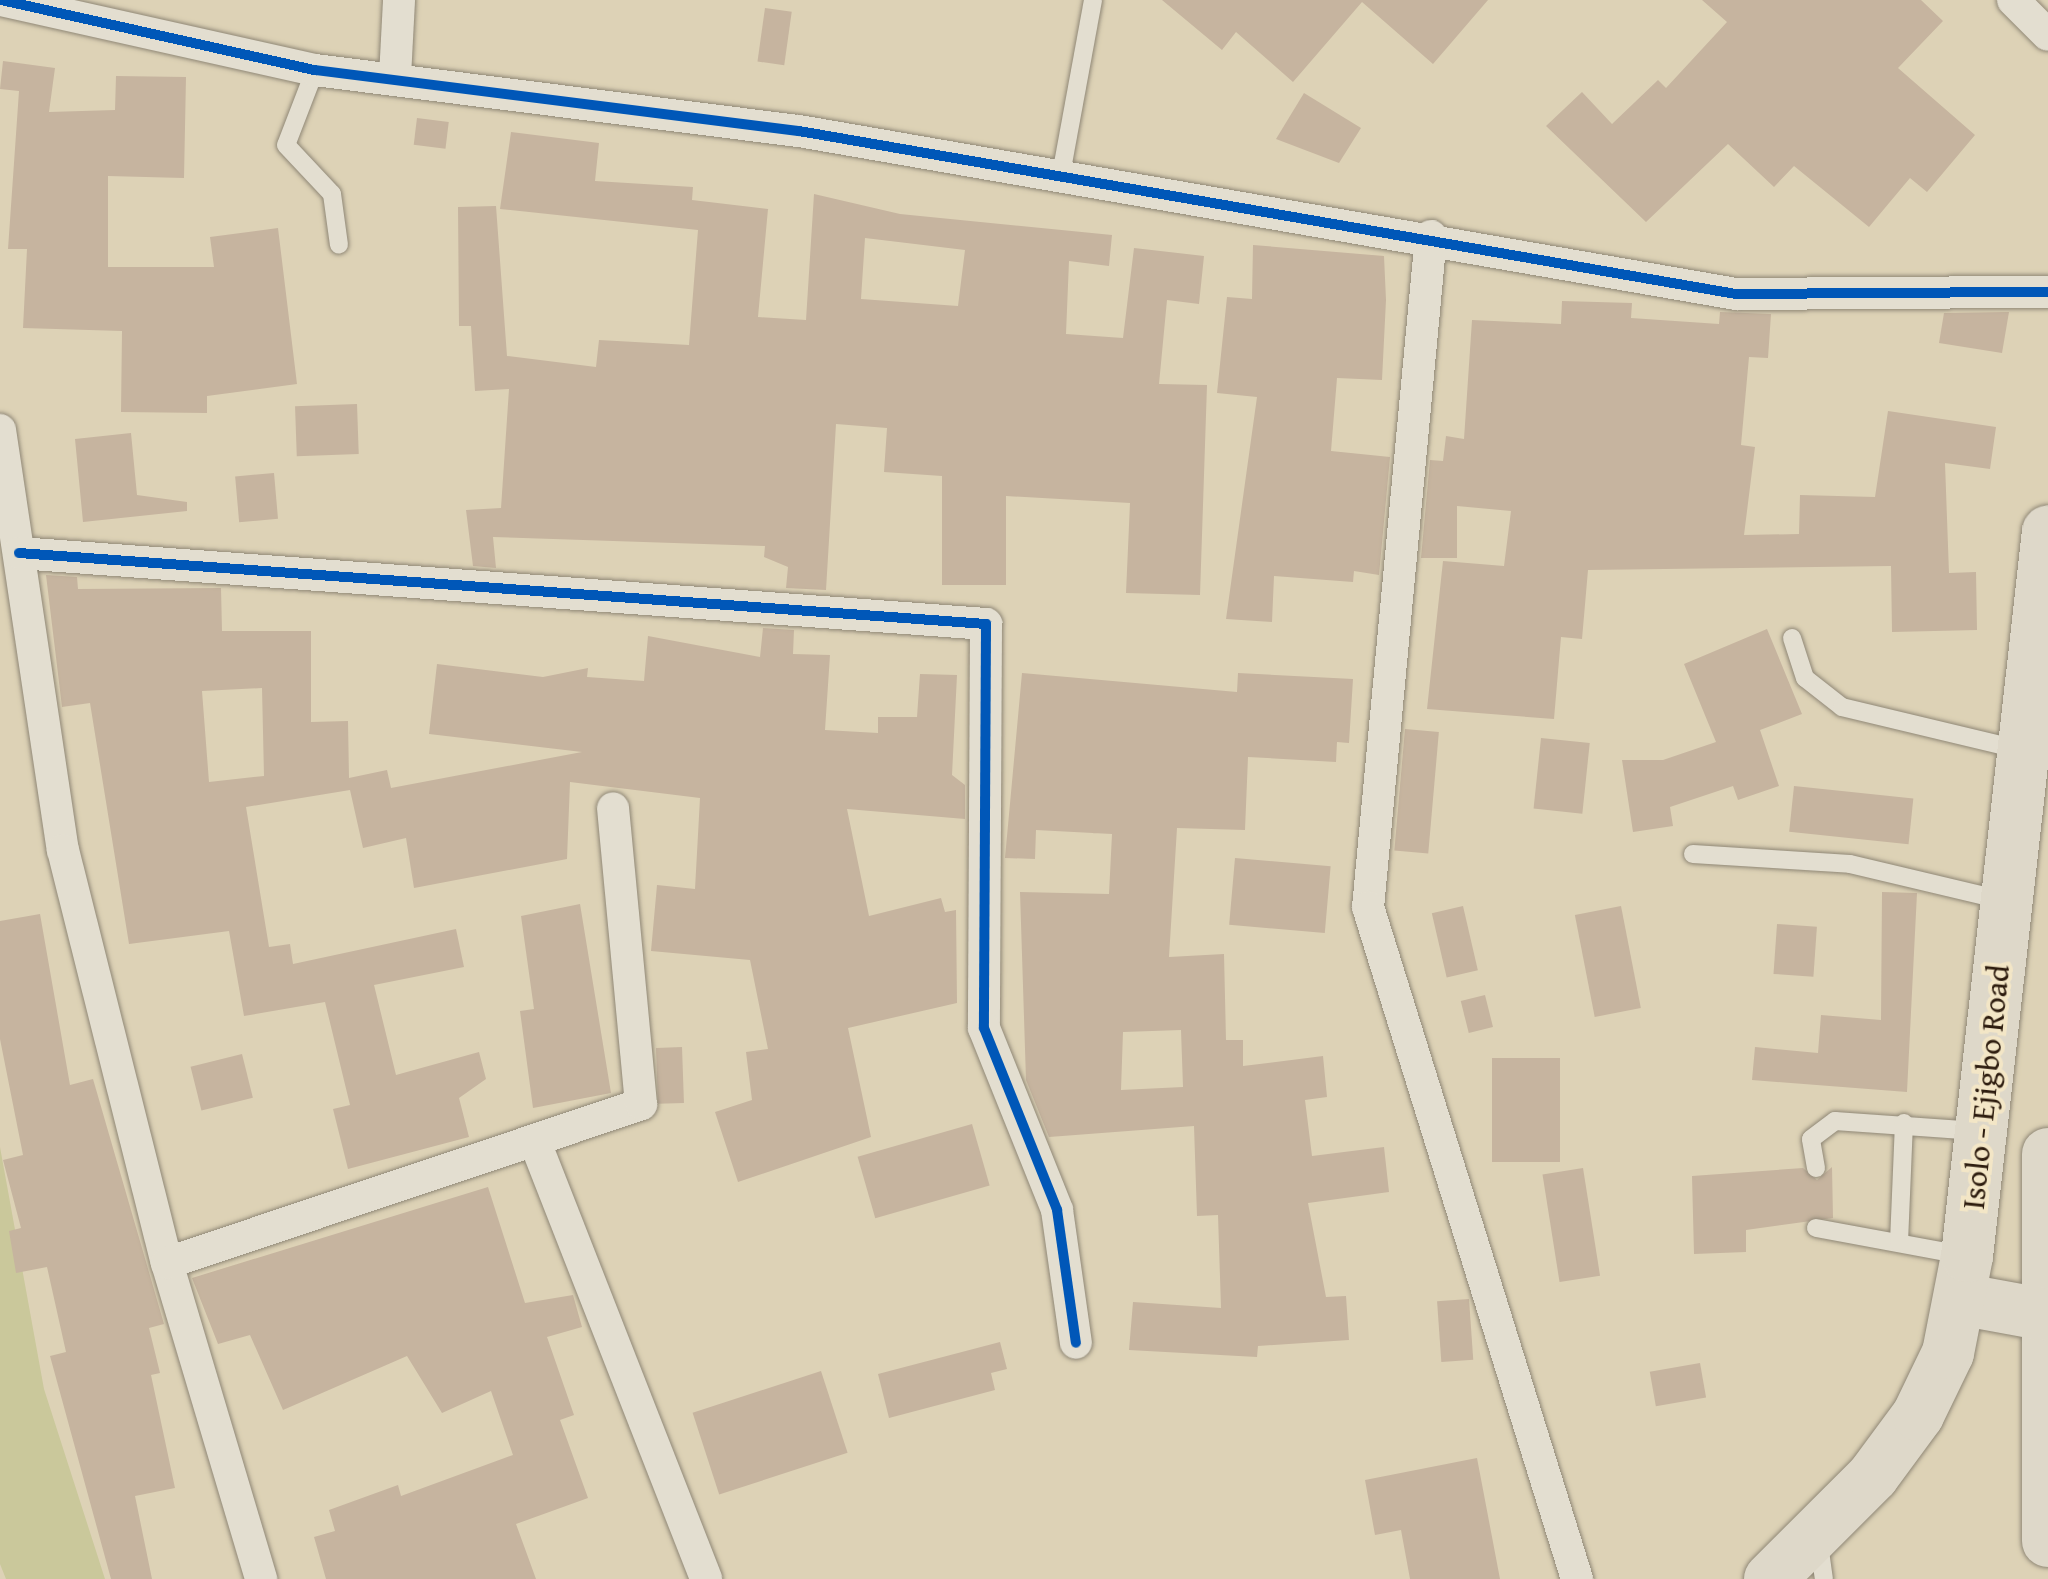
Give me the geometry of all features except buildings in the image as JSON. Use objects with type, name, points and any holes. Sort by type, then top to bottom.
[{"type":"main road","name":"Isolo - Ejigbo Road","points":[[1770,1579],[1820,1556],[1918,1416],[1964,1277],[2048,532]]},
{"type":"main road","points":[[2048,1154],[2048,1541]]},
{"type":"main road","points":[[1964,1277],[2047,1315]]},
{"type":"street","points":[[1,0],[314,70],[395,77],[799,131],[1060,180],[1431,236],[1736,294],[2048,292]]},
{"type":"street","points":[[395,77],[399,0]]},
{"type":"street","points":[[2013,0],[2048,35]]},
{"type":"street","points":[[1431,236],[1368,907],[1577,1579]]},
{"type":"street","points":[[0,430],[63,850],[167,1262],[260,1579]]},
{"type":"street","points":[[19,552],[986,624],[984,1028],[1057,1210],[1076,1344]]},
{"type":"street","points":[[167,1262],[641,1104],[613,808]]},
{"type":"street","points":[[534,1142],[706,1579]]},
{"type":"lane","points":[[1060,180],[1093,0]]},
{"type":"lane","points":[[314,70],[286,144],[332,194],[339,245]]},
{"type":"lane","points":[[1792,638],[1804,678],[1842,707],[2023,750]]},
{"type":"lane","points":[[1693,854],[1850,864],[2008,902]]},
{"type":"lane","points":[[1816,1168],[1816,1128],[1904,1123],[1980,1131]]},
{"type":"lane","points":[[1899,1242],[1904,1123]]},
{"type":"lane","points":[[1816,1228],[1899,1242],[1964,1277]]},
{"type":"shaded area","points":[[0,1147],[44,1389],[105,1579],[6,1579],[0,1564]]},
{"type":"cycle path","points":[[1,0],[315,70],[799,131],[1736,294],[2048,292]]},
{"type":"cycle path","points":[[19,553],[986,624],[984,1028],[1057,1210],[1076,1343]]}]
